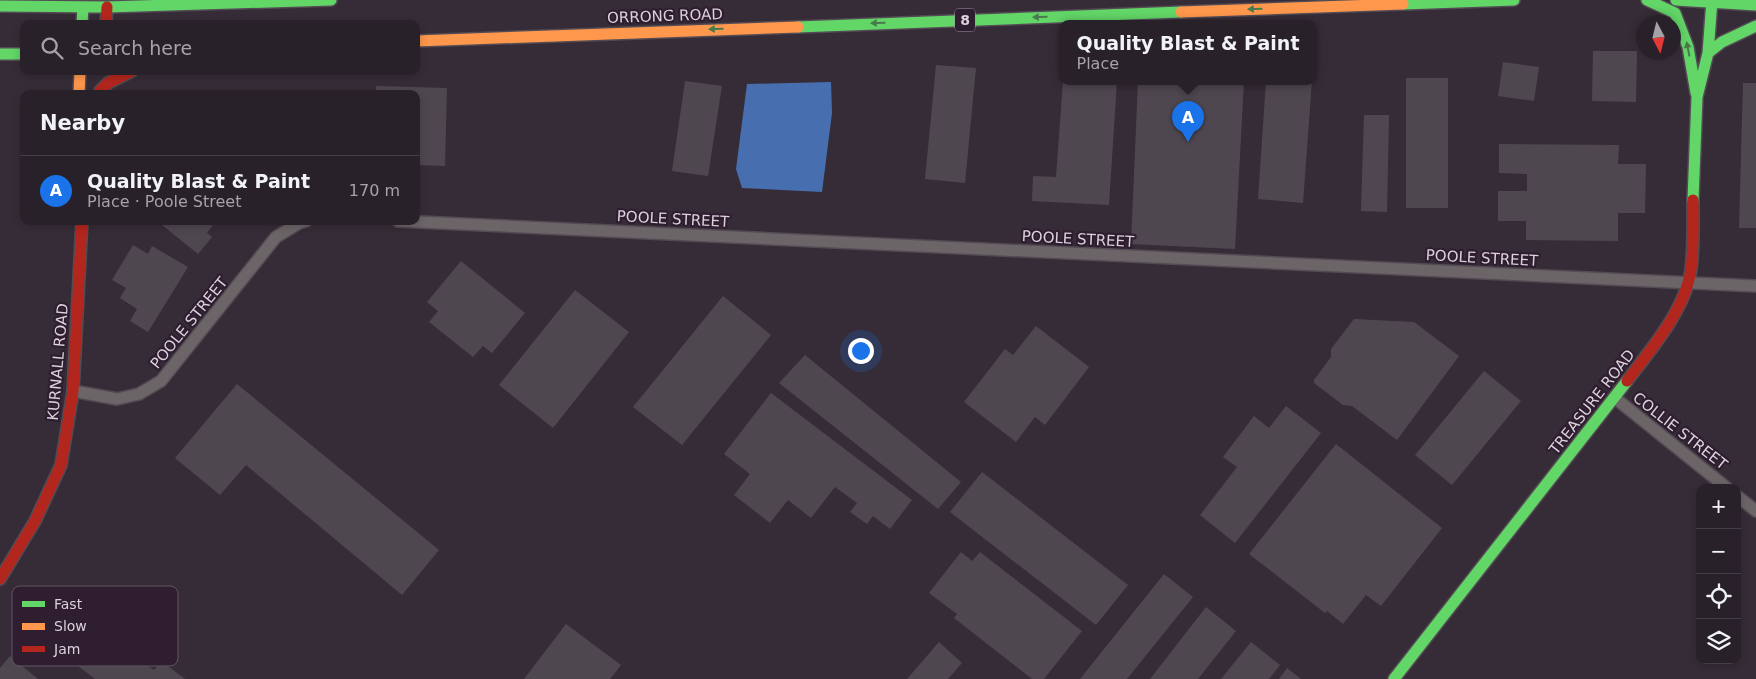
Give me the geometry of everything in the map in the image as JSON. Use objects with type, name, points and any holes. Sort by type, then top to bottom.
[{"type":"main road","points":[[0,1],[5,0]]},
{"type":"main road","points":[[0,6],[331,0]]},
{"type":"main road","name":"ORRONG ROAD","points":[[420,41],[1514,0]]},
{"type":"main road","name":"TREASURE ROAD","points":[[1394,679],[1615,398],[1664,331],[1683,297],[1688,283],[1692,255],[1697,97],[1688,47],[1675,13],[1647,0]]},
{"type":"main road","points":[[1676,0],[1756,5]]},
{"type":"main road","name":"TREASURE ROAD","points":[[1697,97],[1708,53],[1712,1]]},
{"type":"main road","points":[[82,20],[84,3]]},
{"type":"main road","points":[[106,20],[108,4]]},
{"type":"main road","points":[[1708,53],[1722,42],[1756,26]]},
{"type":"main road","points":[[0,54],[20,54]]},
{"type":"main road","points":[[79,90],[80,75]]},
{"type":"main road","points":[[100,90],[102,75]]},
{"type":"main road","points":[[102,90],[108,83],[124,75]]},
{"type":"main road","name":"KURNALL ROAD","points":[[0,579],[35,521],[61,465],[73,391],[82,225]]},
{"type":"street","name":"POOLE STREET","points":[[420,222],[1756,286]]},
{"type":"street","name":"POOLE STREET","points":[[73,391],[117,399],[139,394],[161,381],[276,237],[296,225]]},
{"type":"street","name":"COLLIE STREET","points":[[1615,398],[1722,484]]},
{"type":"street","points":[[1741,499],[1756,510]]},
{"type":"water","points":[[831,82],[832,113],[822,192],[742,188],[736,169],[747,84]]},
{"type":"building","points":[[1593,51],[1636,51],[1636,102],[1592,101]]},
{"type":"building","points":[[1503,62],[1539,67],[1534,101],[1498,96]]},
{"type":"building","points":[[936,65],[976,68],[965,183],[925,179]]},
{"type":"building","points":[[1406,78],[1448,78],[1448,208],[1406,208]]},
{"type":"building","points":[[685,81],[722,86],[708,176],[672,171]]},
{"type":"building","points":[[1743,83],[1756,83],[1756,228],[1739,228]]},
{"type":"building","points":[[1063,85],[1117,85],[1109,205],[1032,201],[1033,176],[1056,177]]},
{"type":"building","points":[[1138,85],[1244,85],[1235,249],[1131,244]]},
{"type":"building","points":[[1266,85],[1312,85],[1303,203],[1258,199]]},
{"type":"building","points":[[376,86],[447,88],[445,166],[420,165],[420,90],[376,90]]},
{"type":"building","points":[[1364,115],[1389,115],[1387,212],[1361,211]]},
{"type":"building","points":[[1499,144],[1619,145],[1618,164],[1646,164],[1645,213],[1618,213],[1618,241],[1526,240],[1526,221],[1498,221],[1498,191],[1527,191],[1527,174],[1499,173]]},
{"type":"building","points":[[162,225],[213,225],[207,233],[212,237],[198,254]]},
{"type":"building","points":[[133,245],[148,254],[152,246],[188,267],[148,332],[130,321],[137,309],[120,298],[126,288],[112,280]]},
{"type":"building","points":[[461,261],[525,313],[492,353],[483,346],[473,357],[429,322],[438,311],[427,302]]},
{"type":"building","points":[[575,290],[629,332],[553,428],[499,385]]},
{"type":"building","points":[[723,296],[771,335],[682,445],[633,407]]},
{"type":"building","points":[[1354,319],[1414,322],[1459,356],[1397,440],[1352,406],[1343,405],[1314,383],[1314,380],[1331,357],[1331,349]]},
{"type":"building","points":[[1036,326],[1089,367],[1045,425],[1035,417],[1016,442],[964,402],[1005,349],[1013,355]]},
{"type":"building","points":[[805,355],[961,482],[938,509],[779,383]]},
{"type":"building","points":[[1484,371],[1521,401],[1452,485],[1415,455]]},
{"type":"building","points":[[237,384],[439,550],[402,595],[246,465],[220,495],[175,458]]},
{"type":"building","points":[[771,393],[912,500],[890,529],[873,516],[867,524],[850,512],[857,503],[835,487],[811,518],[788,500],[770,523],[734,495],[750,474],[724,454]]},
{"type":"building","points":[[1286,406],[1321,433],[1235,543],[1200,515],[1237,467],[1223,457],[1254,416],[1269,428]]},
{"type":"building","points":[[1336,444],[1442,528],[1381,606],[1366,595],[1343,624],[1327,611],[1325,613],[1249,554]]},
{"type":"building","points":[[982,472],[1128,585],[1096,625],[950,512]]},
{"type":"building","points":[[961,552],[972,561],[980,552],[1082,631],[1044,679],[1032,679],[954,618],[957,614],[929,593]]},
{"type":"building","points":[[1164,574],[1193,597],[1127,679],[1080,679]]},
{"type":"building","points":[[1206,607],[1236,631],[1198,679],[1150,679]]},
{"type":"building","points":[[566,624],[621,665],[610,679],[524,679]]},
{"type":"building","points":[[939,642],[962,663],[948,679],[907,679]]},
{"type":"building","points":[[1251,642],[1280,665],[1269,679],[1221,679]]},
{"type":"building","points":[[10,656],[12,658],[12,666],[22,666],[38,679],[0,679],[0,668]]},
{"type":"building","points":[[78,666],[148,666],[154,670],[157,666],[168,666],[185,679],[95,679]]},
{"type":"building","points":[[1287,668],[1301,679],[1279,679]]},
{"type":"traffic: fast","points":[[0,6],[107,7],[331,0]]},
{"type":"traffic: fast","points":[[1403,4],[1514,0]]},
{"type":"traffic: fast","points":[[1647,0],[1675,13],[1688,47],[1696,93]]},
{"type":"traffic: fast","points":[[1676,0],[1756,5]]},
{"type":"traffic: fast","points":[[1693,200],[1697,97],[1708,53],[1712,0]]},
{"type":"traffic: fast","points":[[82,20],[83,7]]},
{"type":"traffic: fast","points":[[798,27],[1181,12]]},
{"type":"traffic: fast","points":[[1708,53],[1722,42],[1756,26]]},
{"type":"traffic: fast","points":[[0,54],[20,54]]},
{"type":"traffic: fast","points":[[1394,679],[1627,381]]},
{"type":"traffic: slow","points":[[1181,12],[1403,4]]},
{"type":"traffic: slow","points":[[420,41],[798,27]]},
{"type":"traffic: slow","points":[[79,90],[80,75]]},
{"type":"traffic: jam","points":[[106,20],[107,7]]},
{"type":"traffic: jam","points":[[101,90],[108,83],[124,75]]},
{"type":"traffic: jam","points":[[1627,381],[1675,314],[1688,284],[1693,252],[1693,200]]},
{"type":"traffic: jam","points":[[0,579],[35,521],[61,465],[73,391],[82,225]]},
{"type":"place","name":"Quality Blast & Paint","points":[[1188,142]]}]
